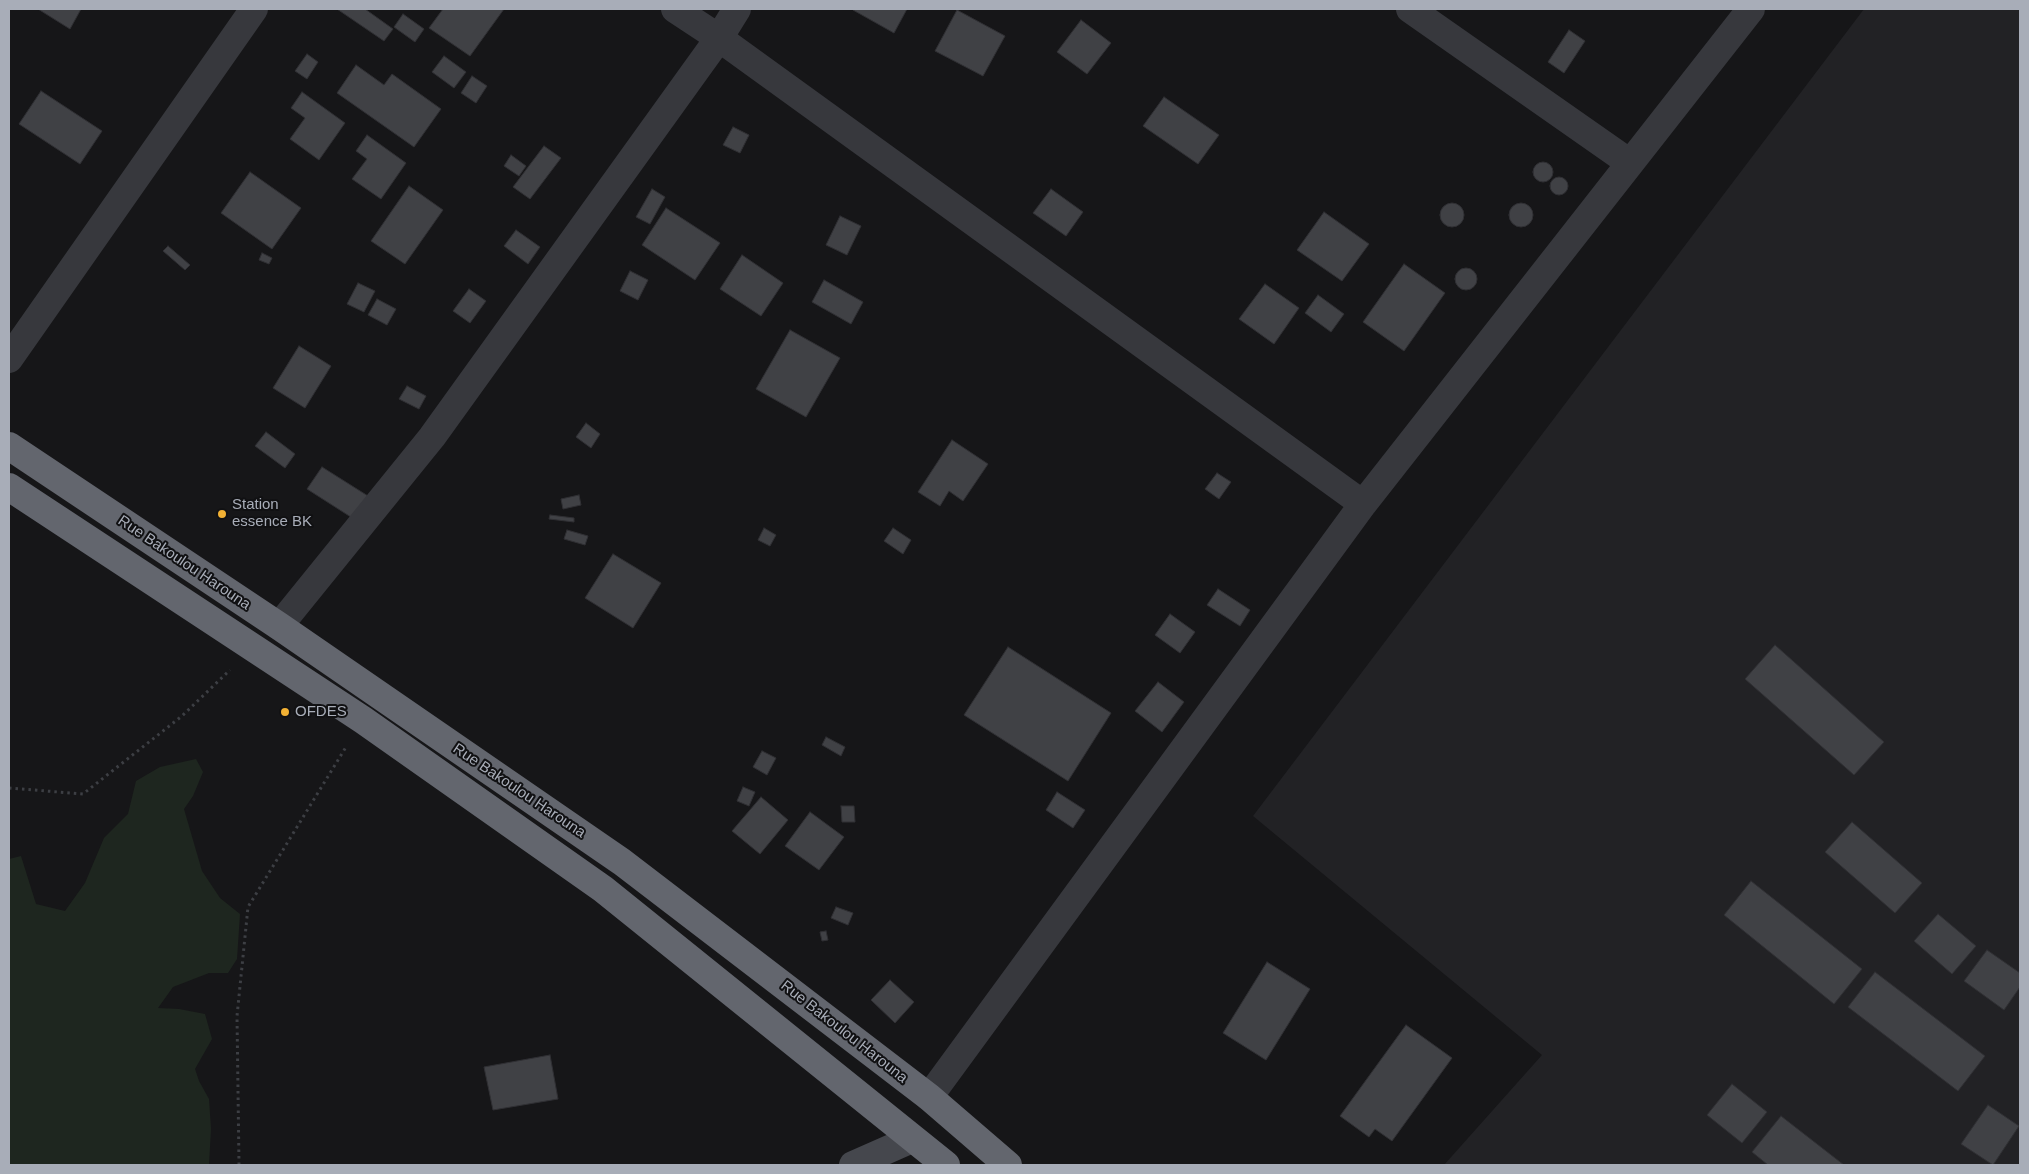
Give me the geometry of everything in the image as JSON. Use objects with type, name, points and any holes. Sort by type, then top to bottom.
[{"type":"highway","name":"Rue Bakoulou Harouna","points":[[9,446],[279,626],[622,862],[929,1097],[1008,1165]]},
{"type":"highway","name":"Rue Bakoulou Harouna","points":[[9,487],[363,720],[603,889],[946,1165]]},
{"type":"street","points":[[9,359],[254,9]]},
{"type":"street","points":[[675,9],[719,38],[1363,504]]},
{"type":"street","points":[[279,626],[432,436],[719,38],[737,9]]},
{"type":"street","points":[[1410,9],[1630,163]]},
{"type":"street","points":[[929,1097],[1363,504],[1751,9]]},
{"type":"street","points":[[853,1165],[912,1139]]},
{"type":"path","points":[[9,788],[83,794],[182,716],[253,648]]},
{"type":"path","points":[[239,1165],[237,1016],[248,906],[363,720]]},
{"type":"shaded area","points":[[1864,9],[2020,9],[2020,1165],[1444,1165],[1542,1055],[1253,816]]},
{"type":"shaded area","points":[[196,759],[203,772],[193,796],[184,809],[202,871],[220,898],[240,914],[237,959],[228,973],[209,973],[173,987],[158,1008],[179,1009],[205,1014],[212,1039],[195,1069],[209,1099],[211,1129],[209,1165],[9,1165],[9,859],[21,856],[36,904],[65,911],[85,883],[104,838],[128,814],[136,781],[160,767]]},
{"type":"building","points":[[38,9],[81,9],[70,29]]},
{"type":"building","points":[[337,9],[365,9],[393,29],[384,41]]},
{"type":"building","points":[[443,9],[504,9],[470,56],[429,28]]},
{"type":"building","points":[[853,9],[907,9],[894,33]]},
{"type":"building","points":[[957,10],[1005,36],[983,76],[935,51]]},
{"type":"building","points":[[403,14],[424,29],[415,42],[394,27]]},
{"type":"building","points":[[1081,20],[1111,43],[1087,74],[1057,52]]},
{"type":"building","points":[[1569,30],[1585,41],[1564,73],[1548,62]]},
{"type":"building","points":[[307,54],[318,62],[307,79],[295,71]]},
{"type":"building","points":[[444,56],[466,72],[454,88],[432,72]]},
{"type":"building","points":[[356,65],[384,85],[392,74],[441,109],[414,147],[337,93]]},
{"type":"building","points":[[472,76],[487,86],[476,103],[461,93]]},
{"type":"building","points":[[41,91],[102,131],[80,164],[19,124]]},
{"type":"building","points":[[302,92],[345,123],[319,160],[290,139],[305,118],[291,108]]},
{"type":"building","points":[[1164,97],[1219,135],[1198,164],[1143,126]]},
{"type":"building","points":[[733,127],[749,135],[740,153],[723,145]]},
{"type":"building","points":[[367,135],[406,163],[381,199],[352,179],[367,159],[356,151]]},
{"type":"building","points":[[544,146],[561,158],[530,199],[513,187]]},
{"type":"building","points":[[511,155],[526,166],[519,176],[504,166]]},
{"type":"building","points":[[1543,162],[1550,165],[1553,172],[1550,179],[1543,182],[1536,179],[1533,172],[1536,165]]},
{"type":"building","points":[[250,172],[301,208],[272,249],[221,213]]},
{"type":"building","points":[[1559,177],[1565,180],[1568,186],[1565,192],[1559,195],[1553,192],[1550,186],[1553,180]]},
{"type":"building","points":[[409,186],[443,210],[405,264],[371,241]]},
{"type":"building","points":[[652,189],[665,197],[650,224],[636,217]]},
{"type":"building","points":[[1051,189],[1083,212],[1066,236],[1033,213]]},
{"type":"building","points":[[1452,203],[1460,207],[1464,215],[1460,223],[1452,227],[1444,223],[1440,215],[1444,207]]},
{"type":"building","points":[[1521,203],[1530,206],[1533,215],[1530,224],[1521,227],[1512,224],[1509,215],[1512,206]]},
{"type":"building","points":[[666,208],[720,243],[695,280],[642,245]]},
{"type":"building","points":[[1324,212],[1369,244],[1342,281],[1297,250]]},
{"type":"building","points":[[840,216],[861,226],[847,255],[826,245]]},
{"type":"building","points":[[516,230],[540,247],[528,264],[504,246]]},
{"type":"building","points":[[168,246],[190,265],[185,270],[163,251]]},
{"type":"building","points":[[262,253],[272,258],[269,264],[259,260]]},
{"type":"building","points":[[742,255],[783,283],[761,316],[720,289]]},
{"type":"building","points":[[1404,264],[1445,293],[1404,351],[1363,322]]},
{"type":"building","points":[[1466,268],[1474,271],[1477,279],[1474,287],[1466,290],[1458,287],[1455,279],[1458,271]]},
{"type":"building","points":[[630,271],[648,280],[638,300],[620,291]]},
{"type":"building","points":[[824,280],[863,302],[851,324],[812,302]]},
{"type":"building","points":[[358,283],[375,291],[364,312],[347,304]]},
{"type":"building","points":[[1265,284],[1299,308],[1274,344],[1239,319]]},
{"type":"building","points":[[469,289],[486,301],[470,323],[453,311]]},
{"type":"building","points":[[1318,295],[1344,314],[1331,332],[1305,313]]},
{"type":"building","points":[[377,299],[396,309],[387,325],[368,315]]},
{"type":"building","points":[[790,330],[840,358],[806,417],[756,389]]},
{"type":"building","points":[[299,346],[331,366],[305,408],[273,388]]},
{"type":"building","points":[[407,386],[426,396],[419,409],[399,399]]},
{"type":"building","points":[[586,423],[600,434],[591,448],[576,437]]},
{"type":"building","points":[[266,432],[295,454],[285,468],[255,446]]},
{"type":"building","points":[[952,440],[988,464],[963,501],[949,491],[940,506],[918,492]]},
{"type":"building","points":[[322,467],[368,496],[354,519],[307,489]]},
{"type":"building","points":[[1217,473],[1231,482],[1219,499],[1205,489]]},
{"type":"building","points":[[579,495],[581,505],[563,509],[561,499]]},
{"type":"building","points":[[550,515],[574,518],[574,522],[549,519]]},
{"type":"building","points":[[764,528],[776,535],[770,546],[758,540]]},
{"type":"building","points":[[893,528],[911,540],[903,554],[884,541]]},
{"type":"building","points":[[567,530],[588,536],[585,545],[564,539]]},
{"type":"building","points":[[613,554],[661,583],[633,628],[585,598]]},
{"type":"building","points":[[1218,589],[1250,610],[1240,626],[1207,605]]},
{"type":"building","points":[[1170,614],[1195,632],[1180,653],[1155,635]]},
{"type":"building","points":[[1775,645],[1884,742],[1854,775],[1745,679]]},
{"type":"building","points":[[1008,647],[1111,713],[1068,781],[964,715]]},
{"type":"building","points":[[1158,682],[1184,702],[1162,732],[1135,711]]},
{"type":"building","points":[[826,737],[845,747],[841,756],[822,745]]},
{"type":"building","points":[[762,751],[776,758],[767,775],[753,767]]},
{"type":"building","points":[[743,787],[755,792],[749,806],[737,801]]},
{"type":"building","points":[[1057,792],[1085,810],[1073,828],[1046,810]]},
{"type":"building","points":[[761,797],[788,820],[760,854],[732,831]]},
{"type":"building","points":[[841,806],[854,806],[855,822],[842,822]]},
{"type":"building","points":[[810,812],[844,837],[819,870],[785,846]]},
{"type":"building","points":[[1852,822],[1922,883],[1895,913],[1825,852]]},
{"type":"building","points":[[1751,881],[1862,969],[1834,1004],[1724,915]]},
{"type":"building","points":[[836,907],[853,913],[848,925],[831,918]]},
{"type":"building","points":[[1938,914],[1976,946],[1952,974],[1914,941]]},
{"type":"building","points":[[826,931],[828,940],[822,941],[820,932]]},
{"type":"building","points":[[1987,950],[2020,973],[2020,987],[2004,1010],[1964,981]]},
{"type":"building","points":[[1267,962],[1310,989],[1266,1060],[1223,1033]]},
{"type":"building","points":[[1875,972],[1985,1056],[1958,1091],[1848,1007]]},
{"type":"building","points":[[890,980],[914,1002],[895,1023],[871,1000]]},
{"type":"building","points":[[1406,1025],[1452,1058],[1392,1141],[1375,1129],[1369,1137],[1340,1116]]},
{"type":"building","points":[[550,1055],[558,1099],[493,1110],[484,1067]]},
{"type":"building","points":[[1732,1084],[1767,1112],[1742,1143],[1707,1115]]},
{"type":"building","points":[[1988,1105],[2019,1126],[1993,1165],[1961,1144]]},
{"type":"building","points":[[1781,1116],[1844,1165],[1768,1165],[1752,1152]]},
{"type":"place","name":"Station essence BK","points":[[222,514]]},
{"type":"place","name":"OFDES","points":[[285,712]]}]
